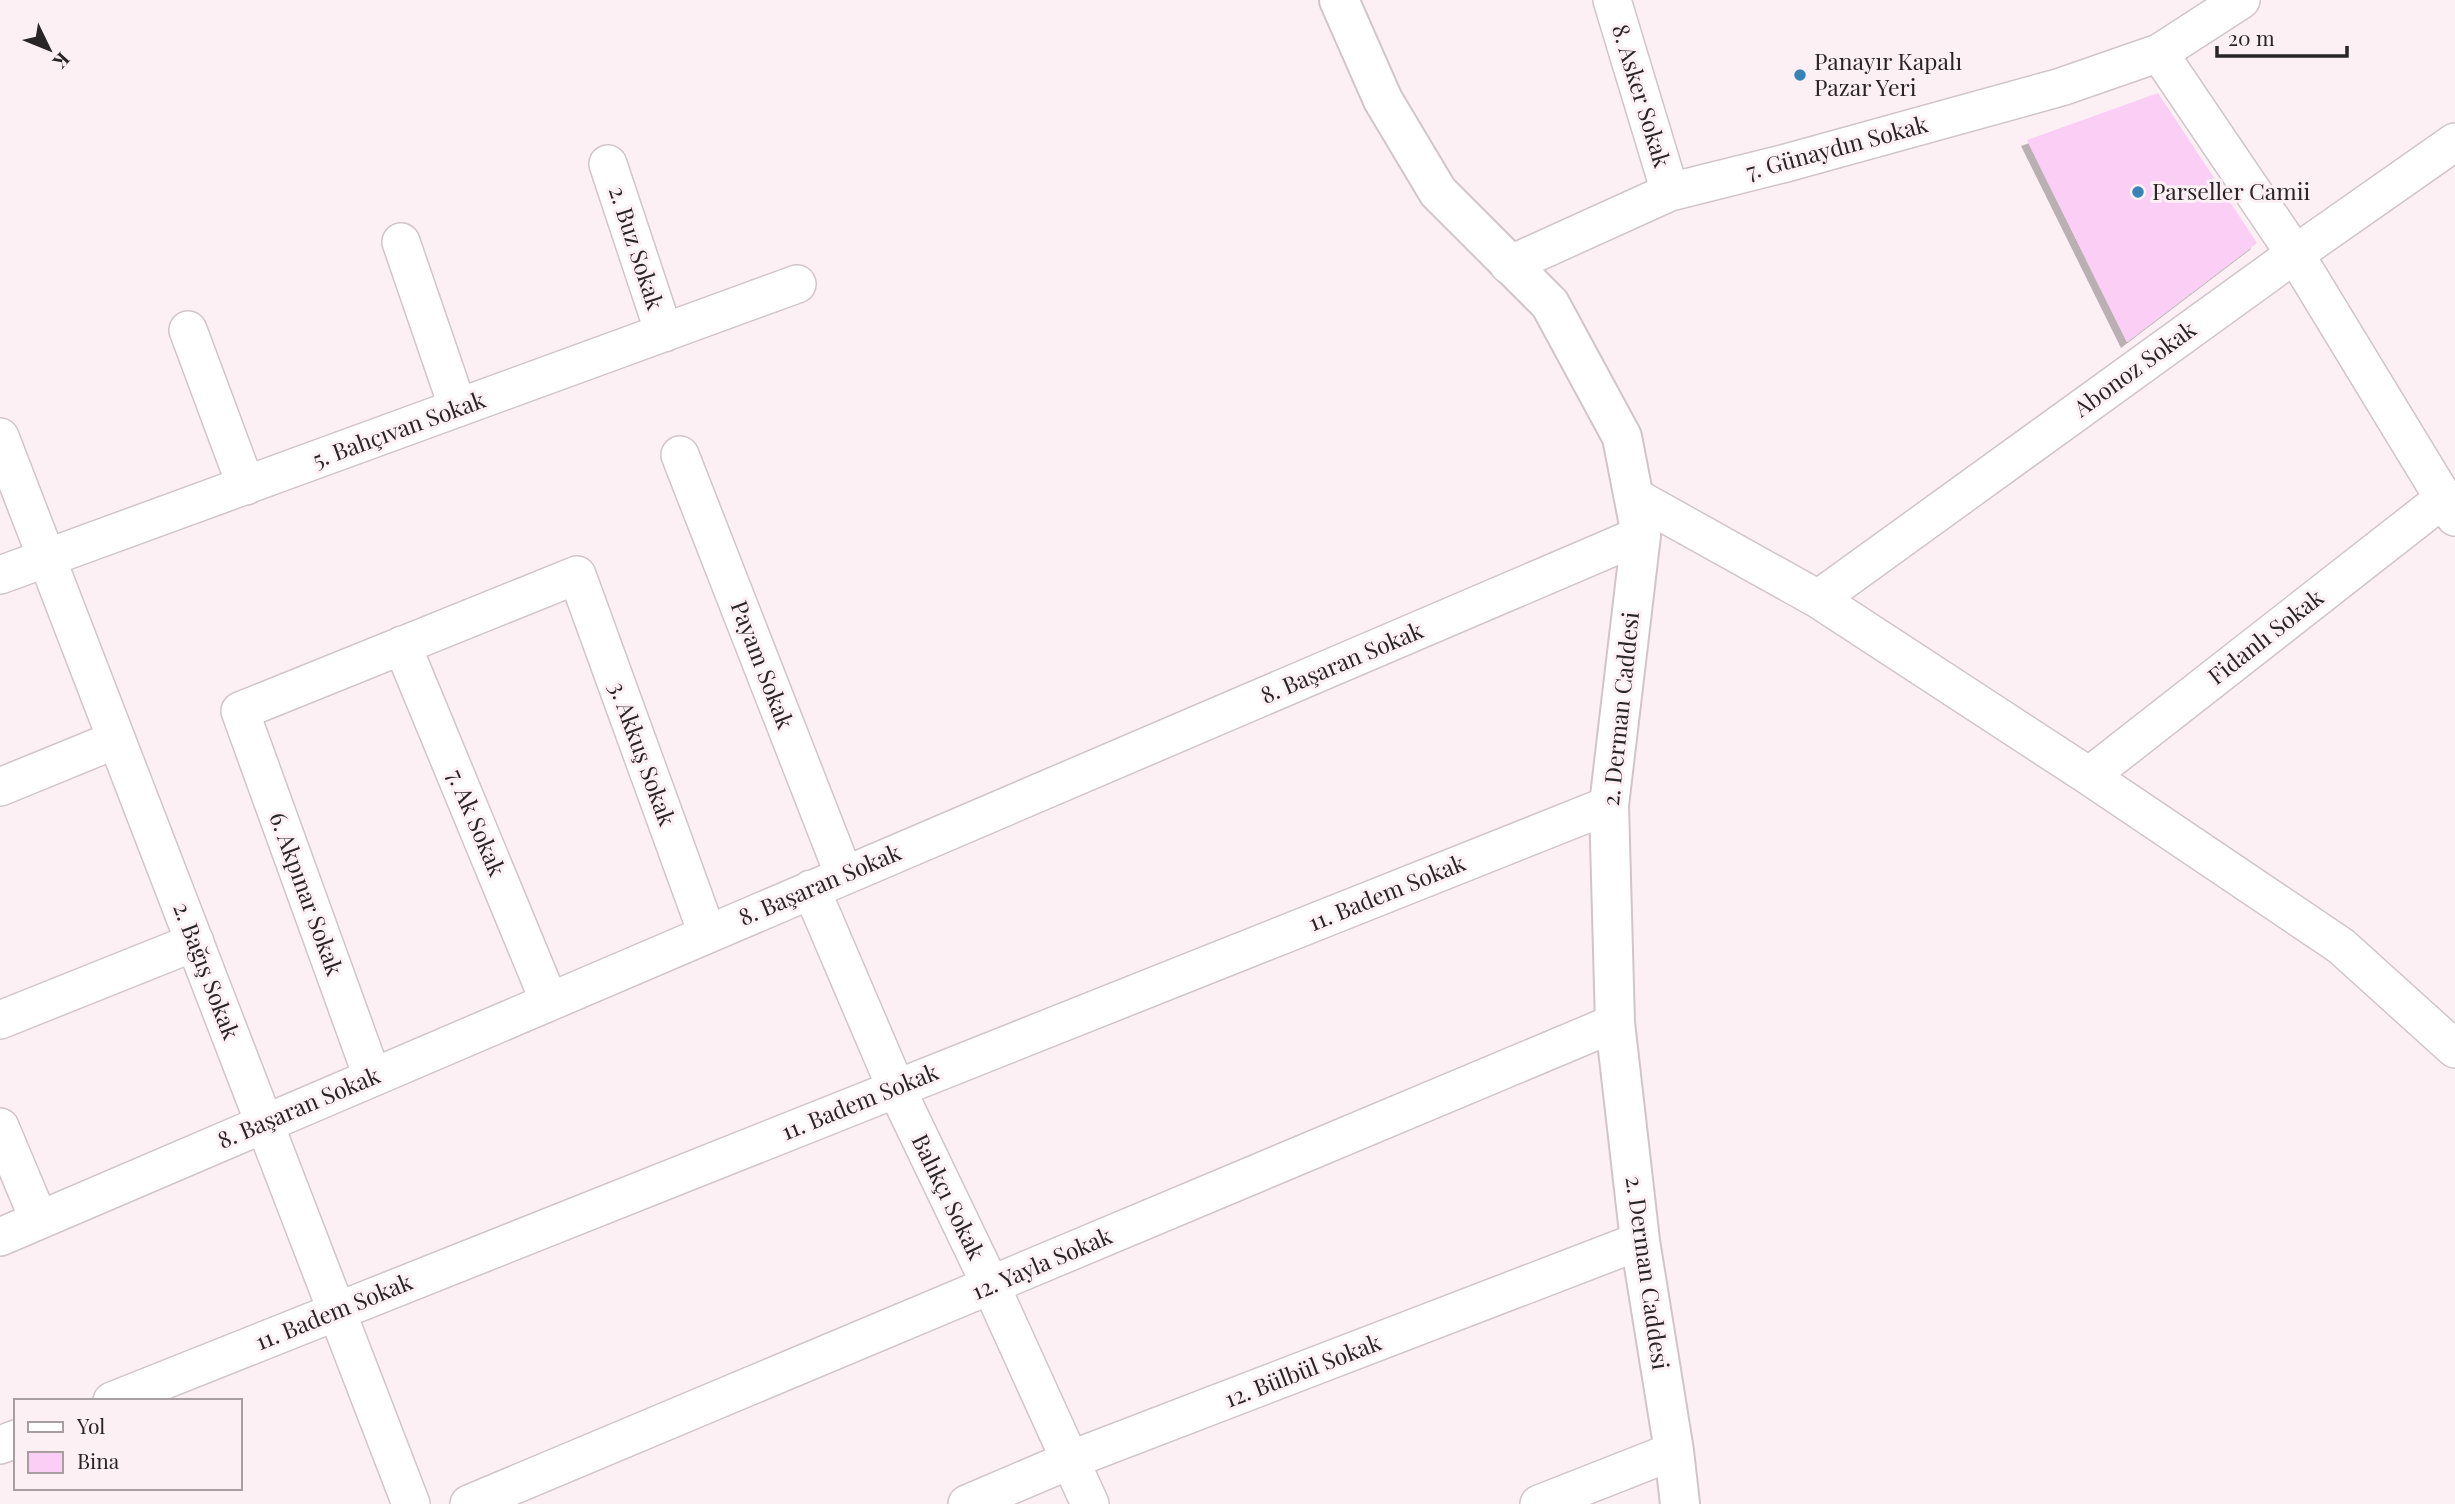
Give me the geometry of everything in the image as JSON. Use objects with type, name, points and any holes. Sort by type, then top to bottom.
[{"type":"main road","name":"2. Derman Caddesi","points":[[1339,0],[1383,100],[1438,192],[1550,304],[1622,437],[1641,535],[1609,805],[1615,1023],[1640,1241],[1674,1451],[1679,1504]]},
{"type":"street","name":"8. Asker Sokak","points":[[1612,0],[1670,192]]},
{"type":"street","name":"7. Günaydın Sokak","points":[[1509,265],[1670,192],[2062,87],[2159,52],[2241,0]]},
{"type":"street","points":[[2159,52],[2446,486]]},
{"type":"street","name":"Abonoz Sokak","points":[[1818,599],[2295,254],[2455,142]]},
{"type":"street","name":"2. Buz Sokak","points":[[608,164],[664,333]]},
{"type":"street","points":[[401,242],[458,408]]},
{"type":"street","name":"5. Bahçıvan Sokak","points":[[0,575],[797,284]]},
{"type":"street","points":[[188,330],[246,486]]},
{"type":"street","name":"2. Bağış Sokak","points":[[0,437],[411,1504]]},
{"type":"street","name":"Payam Sokak","points":[[680,455],[845,875]]},
{"type":"street","name":"Fidanlı Sokak","points":[[2090,776],[2446,486]]},
{"type":"street","points":[[1633,496],[1818,599],[2090,776],[2341,946],[2455,1049]]},
{"type":"street","name":"8. Başaran Sokak","points":[[0,1237],[1641,535]]},
{"type":"street","name":"3. Akkuş Sokak","points":[[402,645],[577,575],[707,933]]},
{"type":"street","name":"6. Akpınar Sokak","points":[[372,1076],[240,711],[402,645]]},
{"type":"street","name":"7. Ak Sokak","points":[[402,645],[550,1001]]},
{"type":"street","points":[[0,787],[116,740]]},
{"type":"street","name":"11. Badem Sokak","points":[[117,1399],[1609,805]]},
{"type":"street","name":"Balıkçı Sokak","points":[[811,889],[896,1088],[991,1286],[1090,1504]]},
{"type":"street","points":[[0,1020],[195,942]]},
{"type":"street","name":"12. Yayla Sokak","points":[[469,1504],[1615,1023]]},
{"type":"street","points":[[0,1128],[39,1220]]},
{"type":"street","name":"12. Bülbül Sokak","points":[[967,1504],[1070,1460],[1640,1241]]},
{"type":"street","points":[[1539,1504],[1674,1451]]},
{"type":"building","name":"Parseller Camii","points":[[2158,93],[2257,243],[2127,342],[2027,140]]},
{"type":"place","name":"Panayır Kapalı Pazar Yeri","points":[[1800,75]]},
{"type":"place","name":"Parseller Camii","points":[[2138,192]]}]
